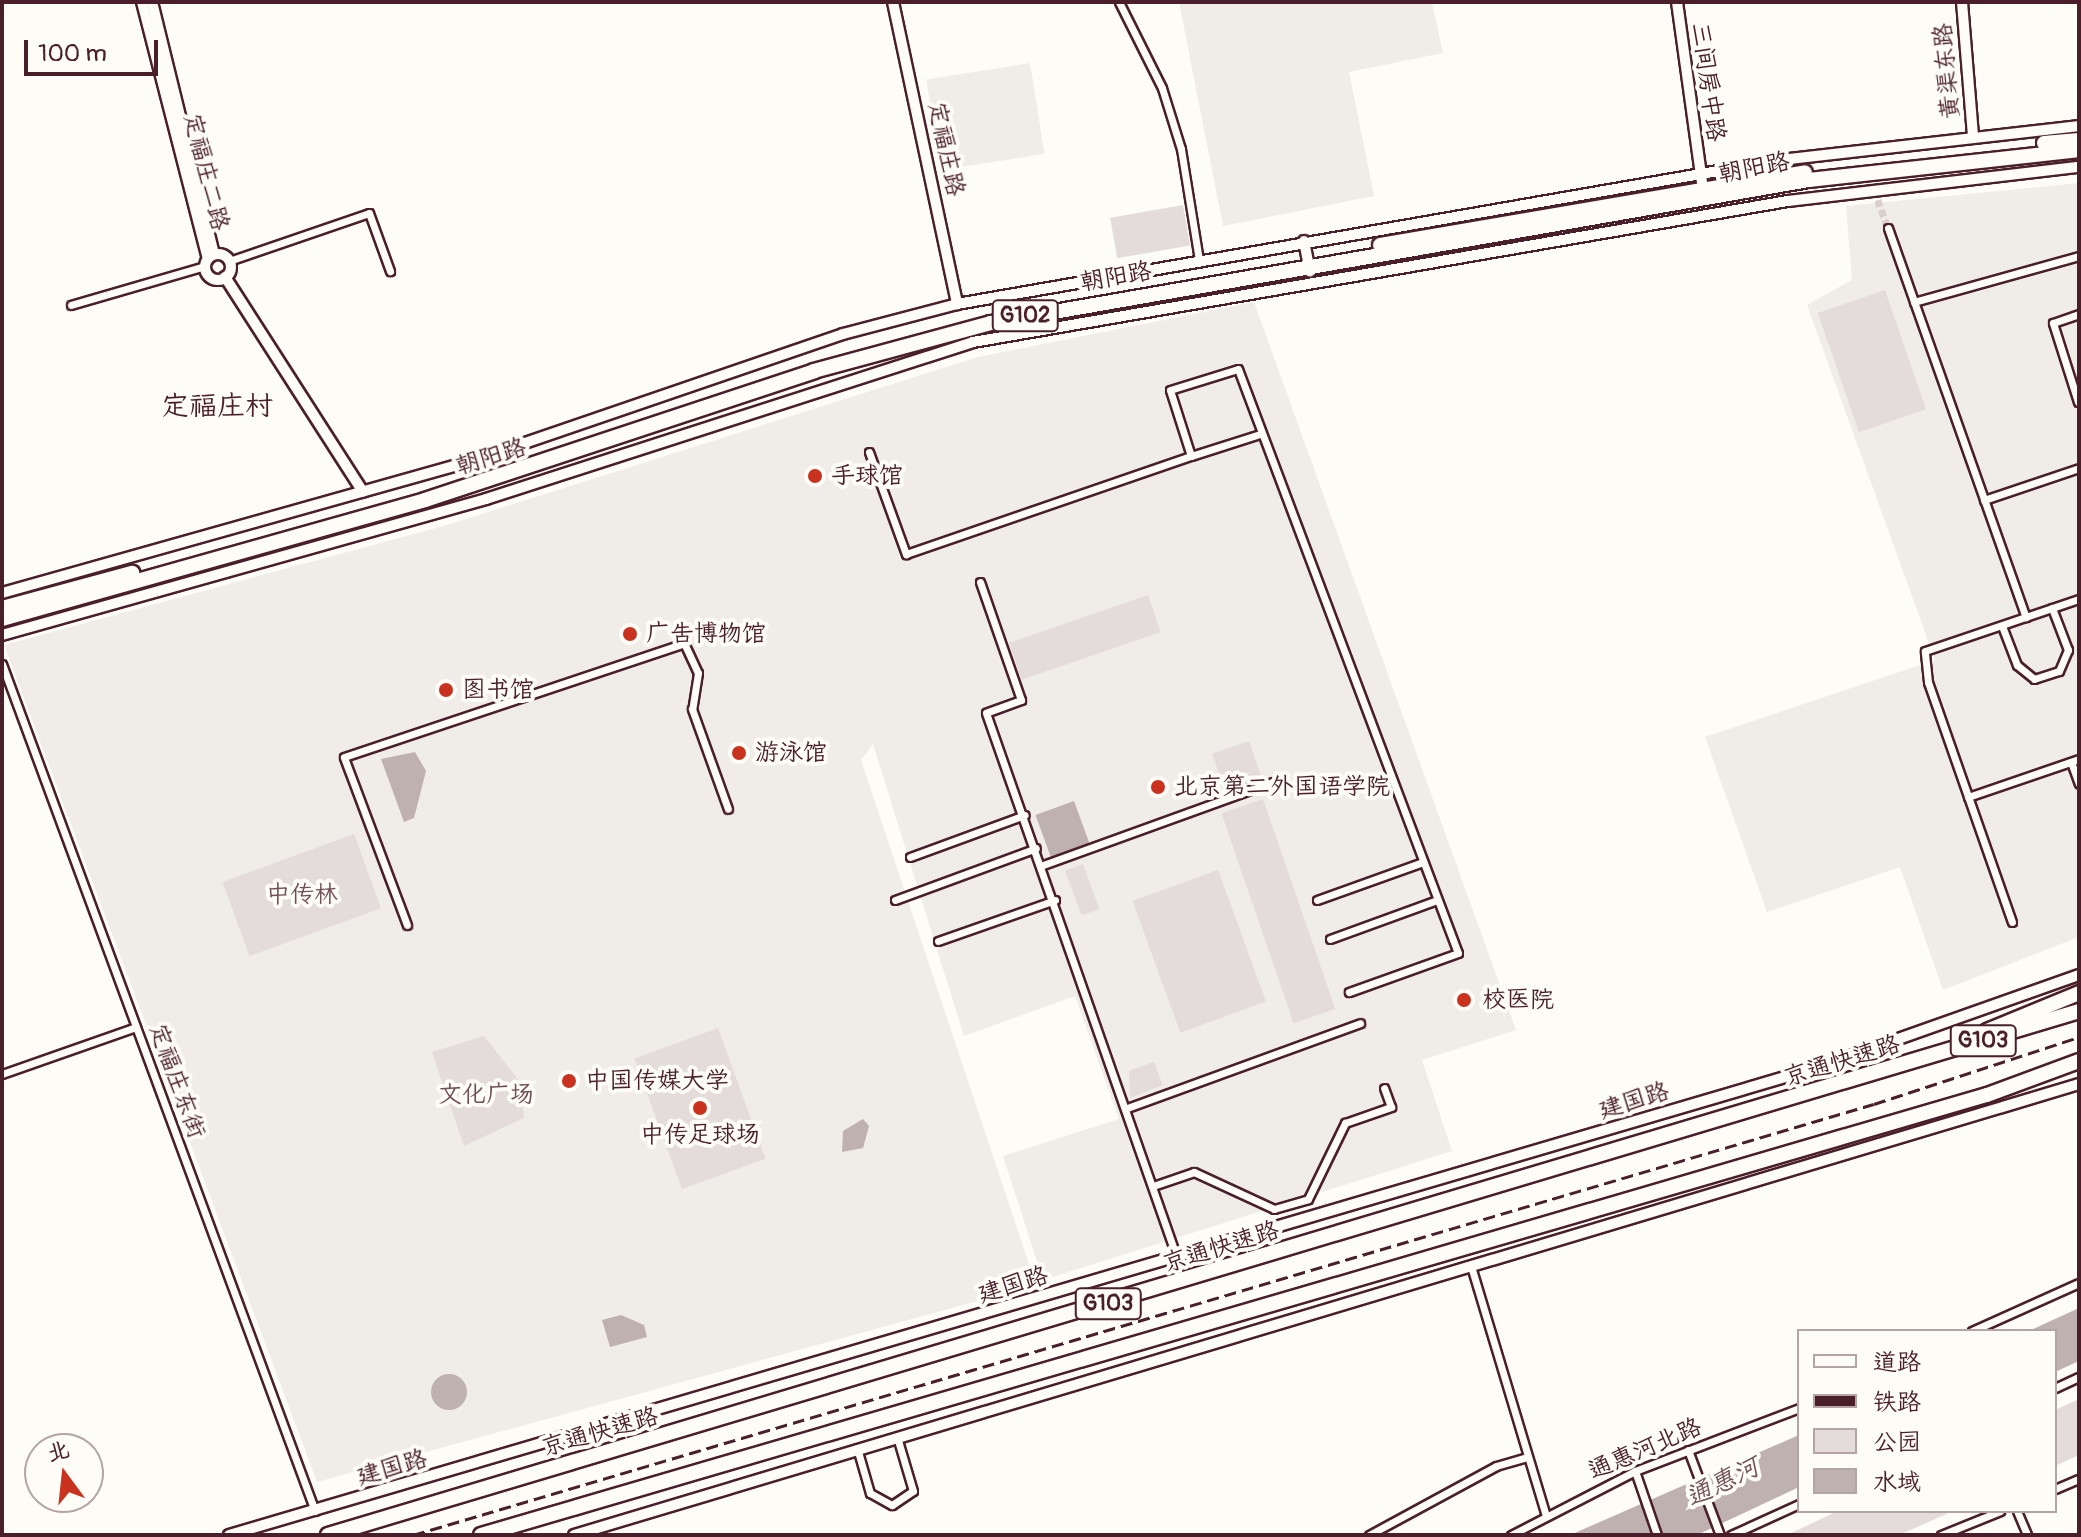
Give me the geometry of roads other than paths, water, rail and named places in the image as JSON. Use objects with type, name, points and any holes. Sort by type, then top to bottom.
[{"type":"highway","name":"朝阳路","points":[[2,619],[525,470],[900,345],[1705,195],[2079,140]]},
{"type":"highway","name":"朝阳路","points":[[1705,195],[1885,170],[2079,150]]},
{"type":"highway","name":"朝阳路","points":[[2,608],[537,457],[898,336],[1310,269]]},
{"type":"highway","points":[[1887,1071],[2079,993]]},
{"type":"highway","name":"京通快速路","points":[[328,1535],[1887,1071],[2079,1011]]},
{"type":"highway","name":"G103","points":[[481,1535],[1987,1095],[2079,1061]]},
{"type":"highway","points":[[1987,1095],[2079,1070]]},
{"type":"street","name":"定福庄二路","points":[[142,2],[209,260]]},
{"type":"street","name":"定福庄二路","points":[[152,2],[211,277],[225,277]]},
{"type":"street","name":"定福庄路","points":[[893,2],[957,304]]},
{"type":"street","points":[[1119,2],[1162,88],[1181,149],[1199,260]]},
{"type":"street","name":"三间房中路","points":[[1677,2],[1705,195]]},
{"type":"street","name":"黄渠东路","points":[[1962,2],[1973,136]]},
{"type":"street","name":"朝阳路","points":[[1705,195],[1973,136],[2079,126]]},
{"type":"street","name":"朝阳路","points":[[2,593],[536,441],[843,334],[957,304],[1304,241],[1705,195],[2079,167]]},
{"type":"street","points":[[229,261],[369,213],[390,271]]},
{"type":"street","points":[[1888,228],[2026,617]]},
{"type":"street","points":[[1304,241],[1310,269]]},
{"type":"street","points":[[1914,302],[2079,256]]},
{"type":"street","name":"定福庄二路","points":[[209,260],[229,261],[225,277],[363,492]]},
{"type":"street","points":[[71,305],[209,260]]},
{"type":"street","name":"朝阳路","points":[[2,635],[486,499],[926,354],[1310,269]]},
{"type":"street","points":[[2079,314],[2053,323],[2079,403]]},
{"type":"street","points":[[1191,456],[1170,390],[1238,369],[1458,953],[1349,992]]},
{"type":"street","points":[[869,452],[906,554],[1260,434]]},
{"type":"street","points":[[1984,500],[2079,468]]},
{"type":"street","points":[[980,582],[1021,700],[986,713],[1043,865],[1177,1258]]},
{"type":"street","points":[[2012,922],[1968,797],[1925,651],[2079,599]]},
{"type":"street","points":[[2002,626],[2017,665],[2034,679],[2059,671],[2068,650],[2052,608]]},
{"type":"street","points":[[407,925],[344,757],[684,643],[698,673],[692,709],[728,809]]},
{"type":"street","name":"定福庄东街","points":[[2,664],[315,1511]]},
{"type":"street","points":[[1968,797],[2075,760],[2079,784]]},
{"type":"street","points":[[1043,865],[1272,782]]},
{"type":"street","points":[[910,857],[1025,815]]},
{"type":"street","points":[[895,900],[1036,848]]},
{"type":"street","points":[[1317,900],[1423,862]]},
{"type":"street","points":[[938,941],[1055,900]]},
{"type":"street","points":[[1330,939],[1437,900]]},
{"type":"street","name":"建国路","points":[[229,1535],[1819,1067],[2079,975]]},
{"type":"street","points":[[1127,1108],[1360,1023]]},
{"type":"street","points":[[2,1074],[136,1027]]},
{"type":"street","points":[[574,1535],[856,1447],[2079,1084]]},
{"type":"street","points":[[1153,1186],[1194,1172],[1274,1209],[1308,1199],[1345,1123],[1391,1107],[1384,1088]]},
{"type":"street","points":[[1471,1266],[1546,1516]]},
{"type":"street","points":[[1976,1329],[2079,1283]]},
{"type":"street","points":[[2057,1387],[2079,1377]]},
{"type":"street","name":"通惠河北路","points":[[1511,1535],[1635,1471],[1797,1409]]},
{"type":"street","points":[[856,1447],[870,1493],[892,1505],[913,1491],[897,1435]]},
{"type":"street","points":[[1688,1450],[1720,1535]]},
{"type":"street","points":[[1369,1535],[1496,1466],[1528,1457]]},
{"type":"street","points":[[1635,1471],[1657,1535]]},
{"type":"street","points":[[2057,1488],[2079,1479]]},
{"type":"street","points":[[1731,1535],[1797,1505]]},
{"type":"street","points":[[1941,1535],[1995,1513]]},
{"type":"street","points":[[2018,1513],[2027,1535]]},
{"type":"water","points":[[415,752],[426,771],[414,818],[404,822],[381,759]]},
{"type":"water","points":[[1074,801],[1089,843],[1051,857],[1035,815]]},
{"type":"water","points":[[863,1119],[869,1126],[863,1148],[842,1152],[843,1131]]},
{"type":"water","points":[[2079,1308],[2079,1361],[2057,1371],[2057,1329],[2033,1329]]},
{"type":"water","points":[[621,1315],[644,1325],[647,1337],[610,1347],[602,1320]]},
{"type":"water","points":[[449,1374],[461,1380],[467,1392],[461,1404],[449,1410],[437,1404],[431,1392],[437,1380]]},
{"type":"water","name":"通惠河","points":[[1797,1436],[1797,1488],[1697,1535],[1570,1535]]},
{"type":"tunnel","points":[[1874,190],[1888,228]]},
{"type":"railway","points":[[413,1535],[1874,1104],[2079,1037]]},
{"type":"place","name":"手球馆","points":[[815,476]]},
{"type":"place","name":"广告博物馆","points":[[630,634]]},
{"type":"place","name":"图书馆","points":[[446,690]]},
{"type":"place","name":"游泳馆","points":[[739,753]]},
{"type":"place","name":"北京第二外国语学院","points":[[1158,787]]},
{"type":"place","name":"校医院","points":[[1464,1000]]},
{"type":"place","name":"中国传媒大学","points":[[569,1081]]},
{"type":"place","name":"中传足球场","points":[[700,1108]]},
{"type":"district","name":"定福庄村","points":[[217,407]]},
{"type":"park label","name":"中传林","points":[[302,895]]},
{"type":"park label","name":"文化广场","points":[[486,1095]]}]
